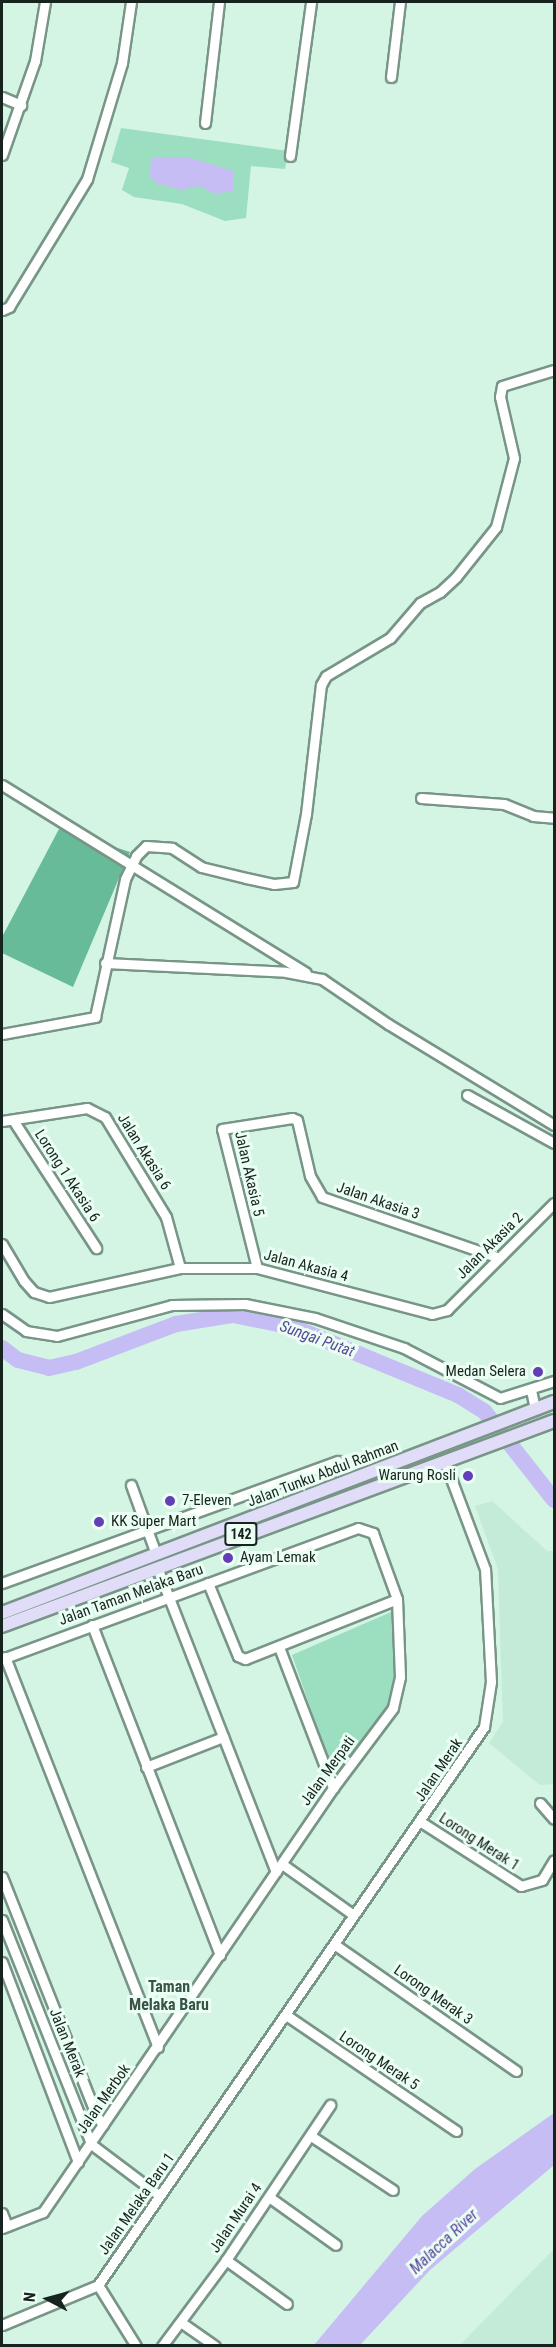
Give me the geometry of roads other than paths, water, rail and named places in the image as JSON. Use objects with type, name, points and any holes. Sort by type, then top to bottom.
[{"type":"main road","name":"Jalan Tunku Abdul Rahman","points":[[2,1613],[555,1402]]},
{"type":"main road","name":"Jalan Tunku Abdul Rahman","points":[[2,1626],[482,1445],[555,1420]]},
{"type":"street","points":[[2,155],[21,105],[40,41],[45,2]]},
{"type":"street","points":[[2,310],[9,307],[87,179],[122,63],[131,2]]},
{"type":"street","points":[[205,123],[219,2]]},
{"type":"street","points":[[290,156],[311,2]]},
{"type":"street","points":[[391,77],[400,2]]},
{"type":"street","points":[[2,97],[21,105]]},
{"type":"street","points":[[2,1034],[95,1017],[117,904],[130,864],[146,846],[164,846],[201,867],[274,884],[293,882],[306,814],[321,685],[326,676],[390,639],[420,603],[440,592],[456,577],[496,527],[514,458],[500,397],[502,386],[555,370]]},
{"type":"street","points":[[2,784],[555,1125]]},
{"type":"street","points":[[421,798],[504,804],[533,816],[555,818]]},
{"type":"street","points":[[105,963],[311,975]]},
{"type":"street","points":[[467,1095],[555,1143]]},
{"type":"street","name":"Jalan Akasia 6","points":[[2,1121],[87,1108],[105,1117],[166,1217],[180,1268]]},
{"type":"street","name":"Jalan Akasia 5","points":[[257,1268],[222,1129],[292,1118],[298,1124]]},
{"type":"street","name":"Lorong 1 Akasia 6","points":[[13,1120],[96,1248]]},
{"type":"street","name":"Jalan Akasia 3","points":[[298,1124],[310,1176],[322,1197],[499,1258]]},
{"type":"street","name":"Jalan Akasia 2","points":[[447,1310],[555,1203]]},
{"type":"street","name":"Jalan Akasia 4","points":[[2,1245],[24,1281],[34,1292],[49,1298],[180,1268],[257,1268],[417,1312],[447,1310]]},
{"type":"street","points":[[2,1314],[26,1331],[57,1335],[172,1305],[245,1304],[315,1317],[404,1348],[500,1398],[555,1381]]},
{"type":"street","points":[[531,1390],[535,1409]]},
{"type":"street","points":[[2,1583],[147,1528],[337,1461]]},
{"type":"street","name":"Jalan Merak","points":[[259,2053],[352,1914],[421,1822],[484,1727],[491,1682],[485,1569],[444,1461]]},
{"type":"street","points":[[131,1485],[156,1554]]},
{"type":"street","name":"Jalan Taman Melaka Baru","points":[[3,1658],[358,1528],[373,1533]]},
{"type":"street","name":"Jalan Merpati","points":[[190,2002],[333,1788],[397,1700],[400,1677],[397,1599],[373,1533]]},
{"type":"street","points":[[157,1567],[276,1872]]},
{"type":"street","points":[[208,1583],[238,1656],[245,1659],[397,1599]]},
{"type":"street","points":[[92,1625],[220,1955]]},
{"type":"street","points":[[279,1647],[333,1788]]},
{"type":"street","points":[[3,1658],[158,2047]]},
{"type":"street","points":[[146,1767],[223,1737]]},
{"type":"street","points":[[540,1803],[555,1819]]},
{"type":"street","name":"Lorong Merak 1","points":[[421,1822],[521,1886],[542,1880],[555,1860]]},
{"type":"street","points":[[282,1864],[352,1914]]},
{"type":"street","points":[[2,1877],[96,2115],[103,2125]]},
{"type":"street","name":"Jalan Merak","points":[[2,1920],[91,2144]]},
{"type":"street","name":"Lorong Merak 3","points":[[334,1944],[516,2071]]},
{"type":"street","points":[[30,1949],[2,1961],[78,2162]]},
{"type":"street","name":"Jalan Merbok","points":[[4,2227],[43,2212],[190,2002]]},
{"type":"street","name":"Lorong Merak 5","points":[[286,2015],[456,2132]]},
{"type":"street","name":"Jalan Melaka Baru 1","points":[[98,2285],[259,2053]]},
{"type":"street","name":"Jalan Murai 4","points":[[162,2346],[182,2323],[226,2260],[330,2105]]},
{"type":"street","points":[[311,2136],[393,2190]]},
{"type":"street","points":[[91,2144],[160,2196]]},
{"type":"street","points":[[269,2197],[336,2245]]},
{"type":"street","points":[[2,2213],[4,2227]]},
{"type":"street","points":[[226,2260],[287,2304]]},
{"type":"street","points":[[2,2325],[98,2285],[136,2346]]},
{"type":"street","points":[[182,2323],[215,2346]]},
{"type":"water","points":[[187,157],[234,171],[233,191],[216,194],[200,186],[181,190],[156,183],[150,176],[151,158]]},
{"type":"water","name":"Malacca River","points":[[554,2113],[554,2165],[430,2270],[360,2345],[314,2345],[422,2216],[475,2169]]},
{"type":"waterway","name":"Sungai Putat","points":[[2,1348],[18,1360],[49,1368],[76,1362],[176,1324],[233,1315],[293,1327],[458,1395],[484,1411],[554,1500]]},
{"type":"place","name":"Medan Selera","points":[[538,1372]]},
{"type":"place","name":"Warung Rosli","points":[[468,1476]]},
{"type":"place","name":"7-Eleven","points":[[170,1501]]},
{"type":"place","name":"KK Super Mart","points":[[99,1522]]},
{"type":"place","name":"Ayam Lemak","points":[[228,1558]]},
{"type":"district","name":"Taman Melaka Baru","points":[[169,1996]]}]
